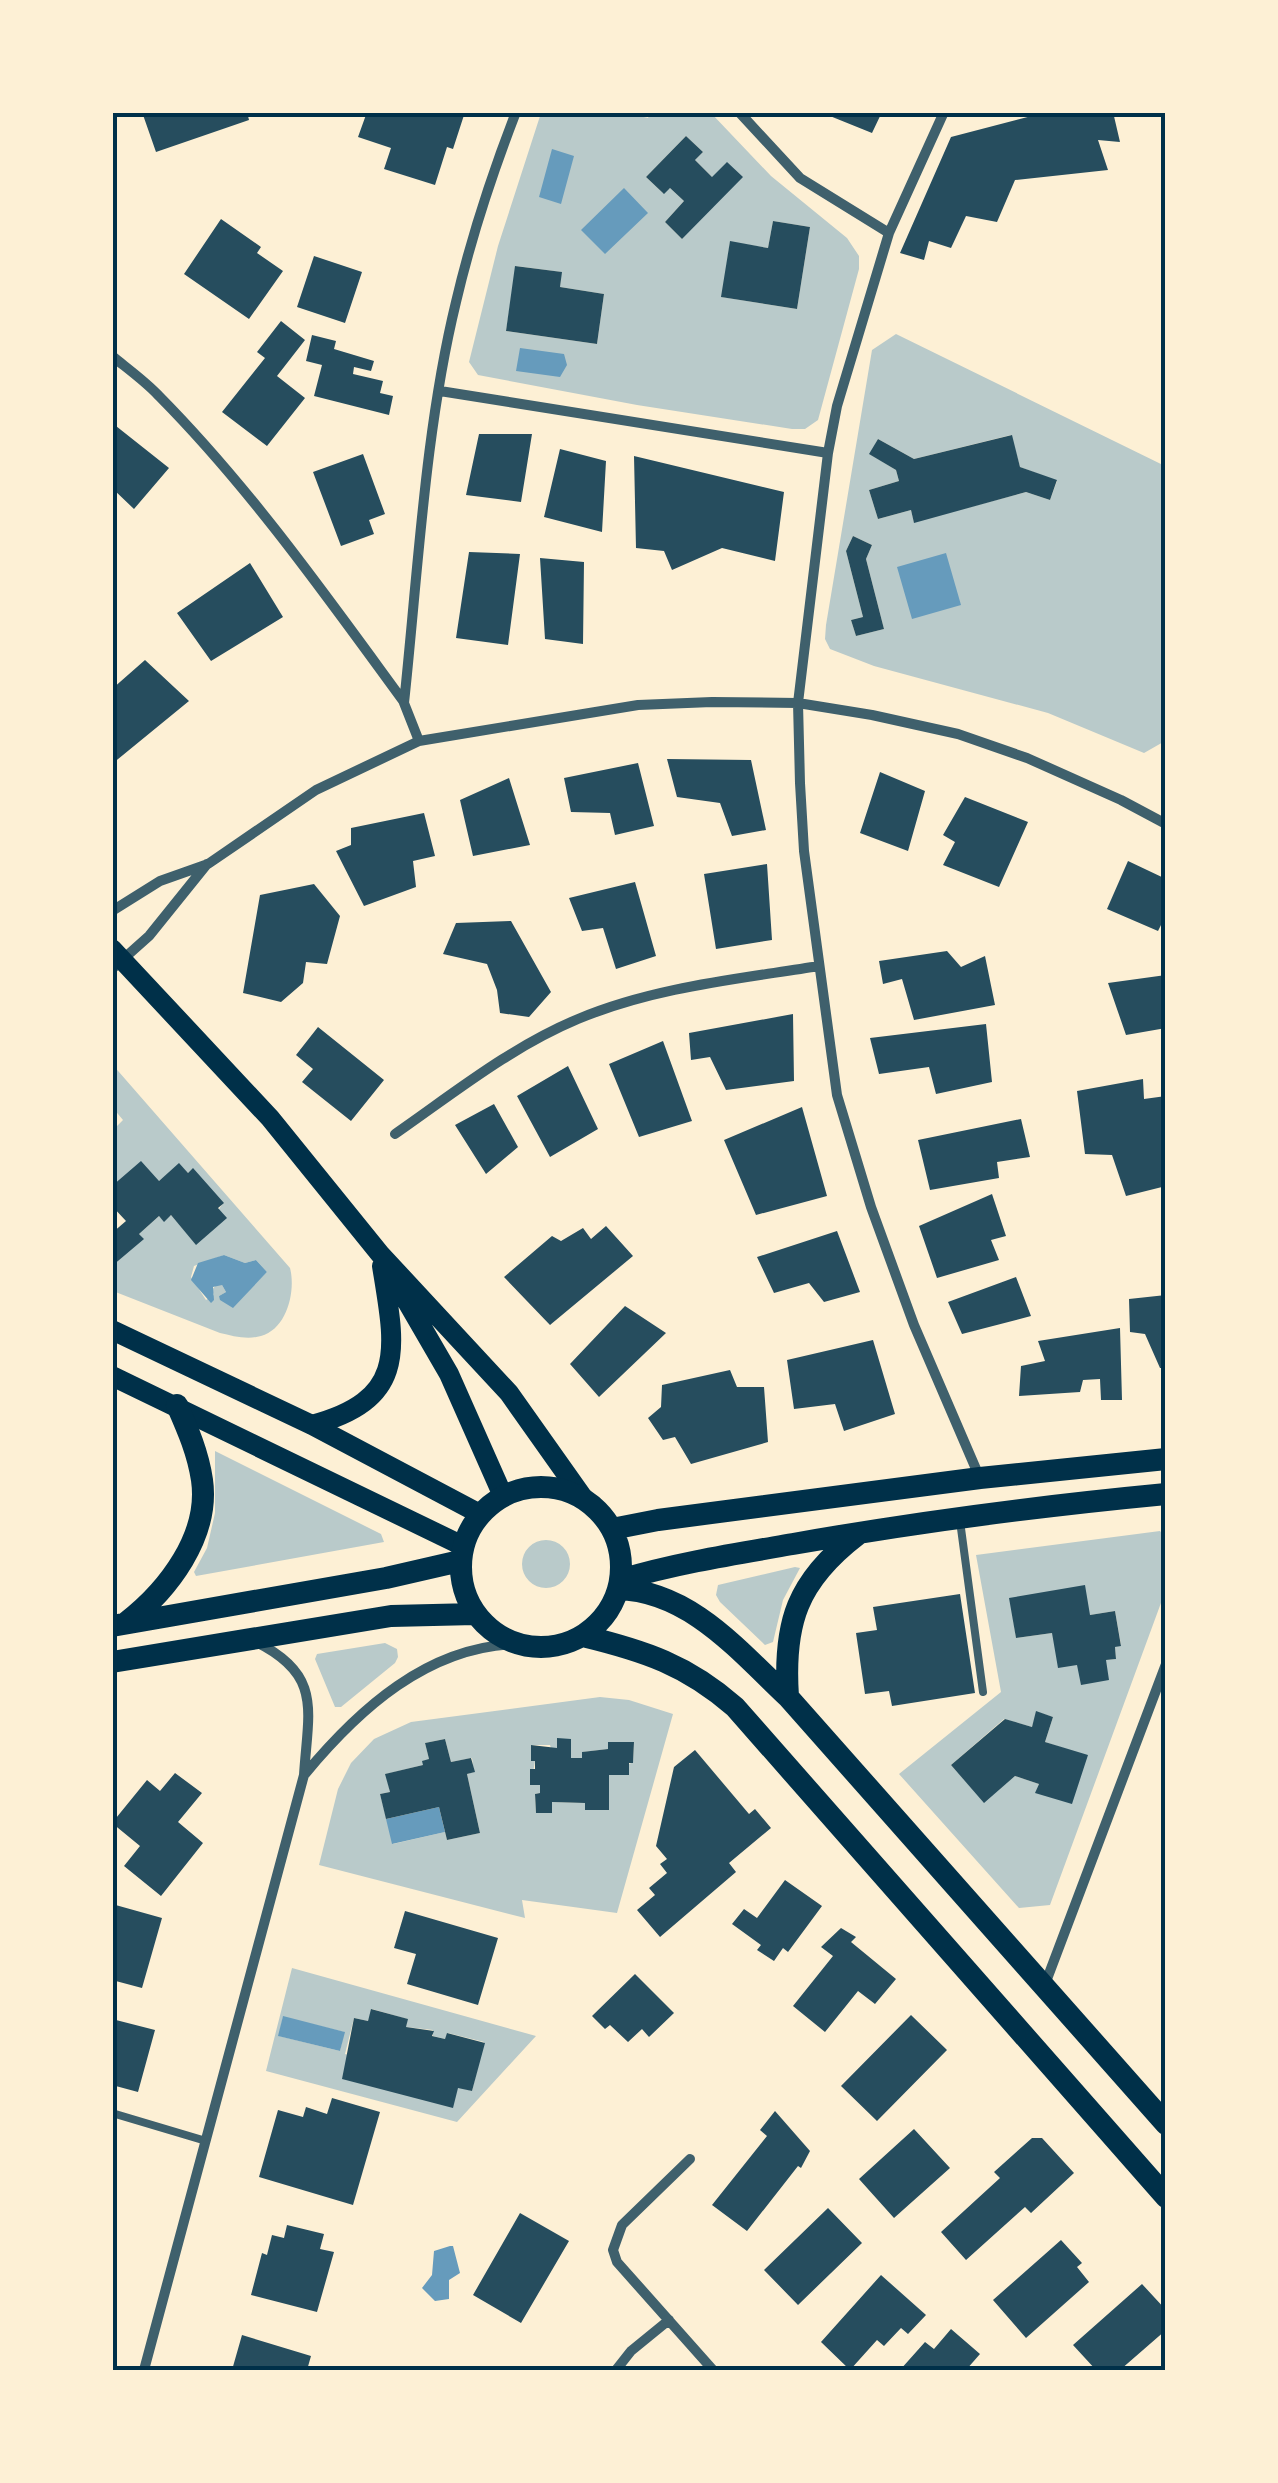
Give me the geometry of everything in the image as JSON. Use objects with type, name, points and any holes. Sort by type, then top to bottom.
[{"type":"main road","points":[[116,960],[270,1118],[380,1254],[509,1393],[584,1500]]},
{"type":"main road","points":[[312,1425],[342,1417],[366,1400],[390,1366],[390,1321],[380,1254]]},
{"type":"main road","points":[[380,1254],[448,1374],[503,1496]]},
{"type":"main road","points":[[112,1330],[312,1425],[480,1514]]},
{"type":"main road","points":[[112,1376],[461,1553]]},
{"type":"main road","points":[[118,1625],[146,1607],[170,1579],[190,1546],[199,1521],[202,1481],[194,1445],[177,1406]]},
{"type":"main road","points":[[612,1529],[980,1478],[1166,1458]]},
{"type":"main road","points":[[524,1488],[565,1490],[584,1500],[600,1512],[612,1529],[620,1554],[620,1585],[610,1610],[583,1636],[562,1645],[538,1648],[516,1644],[493,1632],[475,1614],[462,1589],[461,1553],[480,1514],[503,1496],[524,1488]]},
{"type":"main road","points":[[620,1585],[685,1563],[862,1532],[960,1516],[1166,1494]]},
{"type":"main road","points":[[788,1697],[788,1641],[798,1602],[822,1564],[862,1532]]},
{"type":"main road","points":[[118,1625],[386,1578],[461,1553]]},
{"type":"main road","points":[[620,1585],[688,1608],[788,1697],[1166,2124]]},
{"type":"main road","points":[[112,1662],[391,1616],[475,1614]]},
{"type":"main road","points":[[583,1636],[625,1646],[686,1670],[735,1707],[1166,2198]]},
{"type":"street","points":[[404,703],[440,391],[456,304],[478,223],[516,112]]},
{"type":"street","points":[[739,112],[800,178],[889,234]]},
{"type":"street","points":[[944,112],[889,234],[847,370],[828,453],[798,704],[804,851],[837,1095],[871,1207],[914,1326],[980,1478]]},
{"type":"street","points":[[112,373],[117,360],[156,392],[277,532],[404,703],[420,741]]},
{"type":"street","points":[[440,391],[828,453]]},
{"type":"street","points":[[112,911],[160,881],[208,864],[316,790],[420,741],[638,706],[712,702],[798,704],[872,715],[975,740],[1027,758],[1166,824]]},
{"type":"street","points":[[116,960],[148,936],[208,864]]},
{"type":"street","points":[[395,1134],[509,1055],[578,1018],[645,997],[819,966]]},
{"type":"street","points":[[144,2370],[304,1775],[306,1692],[290,1662],[253,1641]]},
{"type":"street","points":[[304,1775],[350,1724],[401,1682],[458,1654],[516,1644]]},
{"type":"street","points":[[1044,1988],[1166,1664]]},
{"type":"street","points":[[690,2159],[622,2225],[613,2250],[617,2262],[713,2370]]},
{"type":"street","points":[[616,2370],[631,2351],[669,2320]]},
{"type":"lane","points":[[960,1516],[982,1692]]},
{"type":"lane","points":[[112,2114],[206,2141]]},
{"type":"shaded area","points":[[541,113],[627,113],[648,118],[650,113],[711,113],[771,176],[847,238],[859,256],[859,269],[818,420],[805,429],[792,429],[478,375],[469,362],[498,246]],"holes":[[[686,136],[703,152],[695,160],[712,177],[682,239],[665,222],[684,201],[670,188],[663,193],[646,177]],[[773,221],[810,227],[797,309],[722,297],[730,242],[768,248]],[[516,266],[561,272],[560,287],[604,294],[597,344],[506,331]]]},
{"type":"shaded area","points":[[896,334],[1165,466],[1165,741],[1144,753],[1048,713],[874,666],[830,649],[825,639],[826,625],[872,350]],"holes":[[[1011,435],[1020,467],[1057,481],[1050,500],[1026,492],[914,522],[911,510],[878,519],[869,490],[899,481],[896,470],[870,454],[878,439],[914,459]],[[853,536],[872,545],[866,559],[884,629],[856,636],[851,620],[863,617],[846,551]]]},
{"type":"shaded area","points":[[112,1064],[290,1268],[288,1308],[270,1332],[251,1338],[220,1333],[113,1291],[113,1263],[143,1239],[139,1234],[159,1216],[164,1221],[171,1215],[196,1244],[223,1203],[193,1169],[188,1173],[179,1164],[159,1181],[113,1186],[113,1130],[123,1120],[113,1108]],"holes":[[[224,1255],[245,1263],[256,1260],[267,1272],[233,1307],[219,1296],[226,1292],[222,1285],[216,1285],[214,1295],[206,1300],[191,1277],[194,1266]]]},
{"type":"shaded area","points":[[215,1451],[381,1534],[384,1542],[196,1576],[194,1572],[207,1548],[215,1513]]},
{"type":"shaded area","points":[[1160,1531],[1165,1538],[1165,1592],[1050,1905],[1019,1908],[899,1774],[1001,1692],[976,1555]],"holes":[[[1010,1598],[1090,1615],[1115,1611],[1121,1645],[1115,1647],[1116,1659],[1106,1660],[1052,1633],[1016,1638]],[[1037,1712],[1053,1717],[1045,1742],[1087,1756],[1036,1792],[1039,1784],[1015,1776],[984,1802],[951,1765],[1004,1719],[1032,1727]]]},
{"type":"shaded area","points":[[546,1540],[563,1547],[570,1564],[563,1581],[546,1588],[529,1581],[522,1564],[529,1547]]},
{"type":"shaded area","points":[[800,1568],[783,1600],[773,1642],[765,1645],[716,1595],[718,1585]]},
{"type":"shaded area","points":[[385,1643],[397,1649],[395,1663],[341,1707],[335,1707],[315,1659],[317,1654]]},
{"type":"shaded area","points":[[600,1697],[629,1700],[673,1714],[617,1913],[522,1900],[525,1918],[319,1865],[338,1789],[351,1763],[374,1739],[411,1722]],"holes":[[[445,1739],[451,1762],[472,1758],[474,1772],[467,1774],[480,1833],[447,1840],[445,1832],[393,1844],[380,1794],[390,1792],[386,1774],[423,1765],[429,1759],[425,1743]],[[558,1739],[571,1739],[571,1758],[608,1749],[609,1742],[634,1742],[633,1762],[609,1775],[609,1810],[585,1810],[585,1803],[552,1802],[552,1813],[536,1813],[535,1794],[540,1793],[540,1785],[531,1785],[535,1761],[531,1761],[531,1745],[557,1748]]]},
{"type":"shaded area","points":[[292,1968],[536,2036],[457,2122],[266,2071]],"holes":[[[372,2009],[407,2019],[406,2027],[433,2030],[433,2036],[445,2039],[448,2033],[484,2042],[472,2091],[345,2054],[354,2018],[368,2021]],[[283,2017],[344,2032],[340,2051],[279,2036]]]},
{"type":"water","points":[[552,149],[574,156],[561,204],[539,197]]},
{"type":"water","points":[[624,188],[648,213],[605,254],[581,230]]},
{"type":"water","points":[[520,348],[564,354],[567,365],[560,377],[516,371]]},
{"type":"water","points":[[946,553],[961,605],[912,619],[897,567]]},
{"type":"water","points":[[224,1255],[245,1263],[256,1260],[267,1272],[233,1308],[220,1300],[219,1296],[226,1292],[222,1285],[213,1287],[211,1303],[191,1280],[198,1263]]},
{"type":"water","points":[[439,1807],[445,1832],[392,1844],[386,1819]]},
{"type":"water","points":[[283,2016],[345,2032],[340,2051],[278,2036]]},
{"type":"water","points":[[450,2246],[460,2273],[449,2280],[449,2299],[435,2301],[422,2288],[432,2275],[434,2251]]},
{"type":"building","points":[[142,112],[247,112],[249,120],[156,152]]},
{"type":"building","points":[[367,112],[465,112],[453,149],[447,147],[435,185],[384,169],[391,148],[358,137]]},
{"type":"building","points":[[820,112],[882,112],[872,133]]},
{"type":"building","points":[[1047,112],[1113,112],[1120,142],[1098,140],[1108,170],[1015,180],[997,222],[966,216],[951,248],[929,241],[924,260],[900,253],[951,137]]},
{"type":"building","points":[[686,136],[703,152],[695,160],[712,177],[727,162],[743,177],[682,239],[665,222],[684,201],[670,188],[664,194],[646,177]]},
{"type":"building","points":[[221,219],[261,247],[257,253],[283,271],[249,319],[184,274]]},
{"type":"building","points":[[773,221],[810,227],[797,309],[721,297],[730,241],[768,248]]},
{"type":"building","points":[[314,256],[362,272],[345,323],[297,307]]},
{"type":"building","points":[[515,266],[562,272],[560,287],[604,294],[597,344],[506,331]]},
{"type":"building","points":[[281,321],[305,340],[277,376],[305,398],[267,446],[222,412],[265,358],[257,352]]},
{"type":"building","points":[[312,335],[336,341],[334,349],[374,361],[371,371],[354,367],[353,374],[383,381],[380,393],[393,396],[389,415],[314,396],[322,365],[306,361]]},
{"type":"building","points":[[116,426],[169,468],[134,509],[112,488],[112,430]]},
{"type":"building","points":[[479,434],[532,434],[521,502],[466,495]]},
{"type":"building","points":[[1012,435],[1020,467],[1057,480],[1050,500],[1026,492],[914,523],[911,510],[878,519],[869,490],[899,481],[896,470],[869,454],[878,439],[914,459]]},
{"type":"building","points":[[560,449],[606,461],[602,532],[544,517]]},
{"type":"building","points":[[363,454],[385,514],[369,520],[374,534],[341,546],[313,472]]},
{"type":"building","points":[[634,456],[784,492],[775,561],[722,548],[672,570],[664,551],[636,548]]},
{"type":"building","points":[[853,536],[872,545],[866,559],[884,629],[856,636],[851,620],[863,617],[846,551]]},
{"type":"building","points":[[469,552],[520,554],[508,645],[456,638]]},
{"type":"building","points":[[540,558],[584,562],[583,644],[545,639]]},
{"type":"building","points":[[250,563],[283,617],[211,661],[177,613]]},
{"type":"building","points":[[145,660],[189,701],[112,764],[112,689]]},
{"type":"building","points":[[667,759],[751,760],[766,830],[732,836],[720,803],[677,797]]},
{"type":"building","points":[[638,763],[654,826],[615,835],[610,813],[571,812],[564,778]]},
{"type":"building","points":[[880,772],[925,791],[908,851],[860,833]]},
{"type":"building","points":[[509,778],[530,845],[473,856],[460,800]]},
{"type":"building","points":[[965,797],[1028,822],[999,887],[943,865],[955,842],[943,835]]},
{"type":"building","points":[[424,813],[435,856],[413,861],[416,887],[364,906],[336,851],[351,845],[351,828]]},
{"type":"building","points":[[1128,861],[1166,879],[1166,915],[1158,931],[1107,909]]},
{"type":"building","points":[[767,864],[772,940],[716,949],[704,874]]},
{"type":"building","points":[[635,882],[656,956],[616,969],[603,928],[582,931],[569,898]]},
{"type":"building","points":[[314,884],[340,916],[327,964],[306,962],[303,983],[281,1002],[243,993],[260,895]]},
{"type":"building","points":[[511,921],[551,992],[529,1017],[500,1013],[487,964],[443,954],[456,923]]},
{"type":"building","points":[[947,951],[961,967],[985,956],[995,1005],[914,1020],[902,979],[883,984],[879,961]]},
{"type":"building","points":[[1166,975],[1166,1028],[1126,1035],[1108,983]]},
{"type":"building","points":[[793,1014],[794,1081],[726,1090],[710,1057],[691,1060],[689,1033]]},
{"type":"building","points":[[986,1024],[992,1082],[936,1094],[929,1067],[879,1074],[870,1038]]},
{"type":"building","points":[[318,1027],[384,1080],[351,1121],[302,1082],[313,1069],[296,1055]]},
{"type":"building","points":[[663,1041],[692,1121],[639,1137],[609,1064]]},
{"type":"building","points":[[568,1066],[598,1129],[550,1157],[517,1096]]},
{"type":"building","points":[[1143,1079],[1144,1099],[1166,1096],[1166,1186],[1126,1196],[1112,1155],[1085,1154],[1077,1091]]},
{"type":"building","points":[[494,1104],[518,1147],[486,1174],[455,1125]]},
{"type":"building","points":[[802,1107],[827,1196],[756,1215],[724,1140]]},
{"type":"building","points":[[1021,1119],[1030,1157],[997,1162],[999,1178],[930,1190],[918,1140]]},
{"type":"building","points":[[141,1161],[159,1181],[179,1163],[188,1173],[193,1168],[224,1203],[218,1208],[227,1218],[196,1245],[171,1215],[164,1222],[159,1216],[139,1234],[144,1239],[112,1266],[112,1233],[126,1221],[112,1206],[112,1186]]},
{"type":"building","points":[[992,1194],[1006,1236],[991,1240],[999,1260],[937,1278],[919,1226]]},
{"type":"building","points":[[606,1226],[633,1256],[550,1325],[504,1277],[552,1236],[561,1241],[583,1228],[591,1239]]},
{"type":"building","points":[[837,1231],[860,1292],[824,1302],[809,1283],[774,1293],[757,1257]]},
{"type":"building","points":[[1016,1277],[1031,1316],[962,1334],[948,1302]]},
{"type":"building","points":[[1166,1295],[1166,1368],[1160,1368],[1145,1334],[1130,1332],[1129,1299]]},
{"type":"building","points":[[625,1306],[666,1333],[599,1397],[570,1364]]},
{"type":"building","points":[[1120,1328],[1122,1400],[1101,1400],[1100,1379],[1083,1380],[1080,1392],[1019,1396],[1021,1366],[1045,1361],[1038,1341]]},
{"type":"building","points":[[873,1340],[895,1414],[844,1431],[835,1404],[794,1409],[787,1360]]},
{"type":"building","points":[[730,1370],[737,1387],[764,1387],[768,1442],[691,1464],[675,1437],[663,1440],[648,1418],[661,1407],[662,1385]]},
{"type":"building","points":[[1085,1585],[1090,1615],[1115,1611],[1121,1646],[1115,1647],[1116,1659],[1106,1660],[1109,1680],[1081,1685],[1077,1665],[1058,1668],[1052,1633],[1016,1638],[1009,1598]]},
{"type":"building","points":[[960,1594],[975,1693],[892,1706],[889,1691],[865,1694],[856,1633],[877,1630],[873,1607]]},
{"type":"building","points":[[1036,1711],[1053,1717],[1045,1742],[1088,1755],[1072,1804],[1035,1793],[1039,1784],[1015,1776],[984,1803],[951,1765],[1005,1719],[1032,1727]]},
{"type":"building","points":[[557,1738],[571,1739],[571,1758],[582,1758],[582,1752],[608,1749],[608,1742],[634,1742],[629,1775],[609,1775],[609,1810],[585,1810],[585,1803],[552,1802],[552,1813],[536,1813],[535,1794],[540,1793],[540,1785],[530,1785],[530,1769],[535,1769],[531,1745],[557,1748]]},
{"type":"building","points":[[445,1739],[451,1762],[471,1758],[475,1772],[467,1774],[480,1833],[447,1840],[439,1807],[386,1819],[380,1794],[390,1792],[385,1774],[423,1765],[422,1761],[429,1759],[425,1743]]},
{"type":"building","points":[[695,1750],[749,1814],[755,1809],[771,1828],[729,1863],[736,1872],[660,1937],[637,1910],[655,1895],[649,1888],[667,1873],[660,1864],[667,1859],[656,1846],[674,1767]]},
{"type":"building","points":[[175,1773],[202,1793],[178,1822],[203,1843],[161,1896],[124,1866],[140,1846],[112,1823],[147,1780],[160,1791]]},
{"type":"building","points":[[785,1880],[822,1906],[788,1952],[783,1948],[774,1961],[757,1950],[761,1945],[732,1924],[744,1909],[757,1918]]},
{"type":"building","points":[[112,1904],[162,1918],[142,1988],[112,1980]]},
{"type":"building","points":[[405,1911],[498,1938],[478,2005],[407,1984],[416,1954],[394,1948]]},
{"type":"building","points":[[841,1928],[856,1937],[851,1942],[896,1979],[875,2004],[858,1991],[825,2032],[793,2006],[833,1956],[821,1947]]},
{"type":"building","points":[[635,1974],[674,2013],[649,2037],[642,2029],[628,2042],[610,2025],[605,2029],[592,2016]]},
{"type":"building","points":[[371,2009],[408,2019],[406,2027],[434,2031],[432,2036],[445,2039],[447,2033],[485,2043],[472,2091],[458,2088],[453,2108],[342,2079],[354,2018],[368,2021]]},
{"type":"building","points":[[911,2015],[947,2050],[877,2121],[841,2086]]},
{"type":"building","points":[[112,2019],[155,2030],[138,2092],[112,2085]]},
{"type":"building","points":[[332,2098],[380,2112],[353,2205],[259,2177],[278,2110],[303,2117],[306,2107],[327,2114]]},
{"type":"building","points":[[775,2111],[810,2151],[801,2168],[798,2166],[747,2231],[712,2205],[767,2136],[760,2130]]},
{"type":"building","points":[[914,2129],[950,2168],[894,2218],[859,2179]]},
{"type":"building","points":[[1032,2138],[1042,2138],[1074,2173],[1031,2213],[1025,2207],[966,2260],[941,2232],[1000,2178],[994,2172]]},
{"type":"building","points":[[828,2208],[862,2243],[798,2305],[764,2270]]},
{"type":"building","points":[[520,2213],[569,2241],[521,2323],[473,2295]]},
{"type":"building","points":[[287,2225],[324,2234],[320,2249],[334,2252],[317,2312],[251,2295],[262,2253],[267,2255],[272,2235],[284,2238]]},
{"type":"building","points":[[1061,2240],[1082,2263],[1077,2267],[1089,2282],[1026,2338],[993,2300]]},
{"type":"building","points":[[881,2275],[926,2315],[908,2334],[901,2328],[884,2346],[877,2340],[850,2370],[821,2342]]},
{"type":"building","points":[[1142,2284],[1166,2310],[1166,2330],[1120,2370],[1096,2370],[1073,2345]]},
{"type":"building","points":[[951,2329],[980,2354],[966,2370],[900,2370],[925,2342],[934,2349]]},
{"type":"building","points":[[242,2335],[311,2356],[307,2370],[232,2370]]}]
